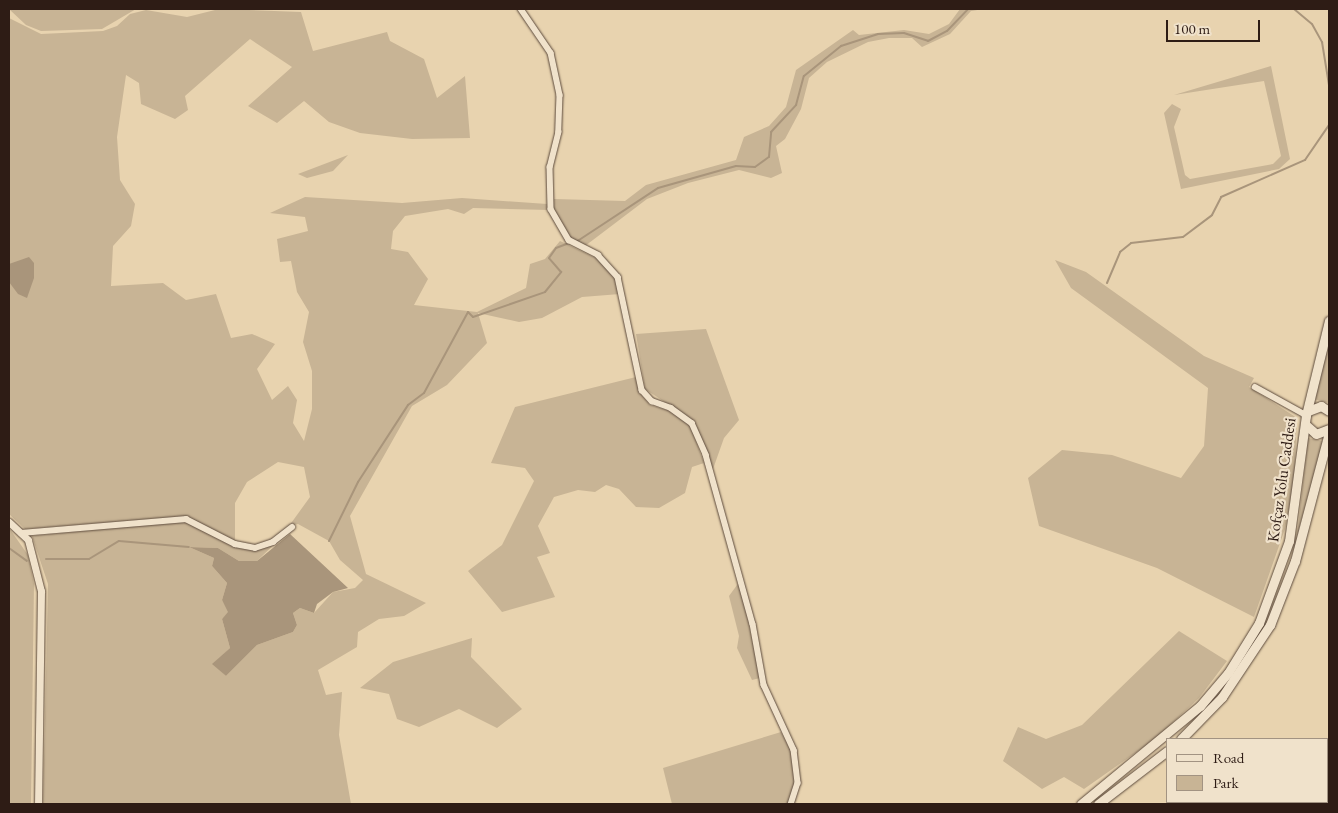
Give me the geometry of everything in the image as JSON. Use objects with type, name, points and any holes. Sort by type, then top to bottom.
[{"type":"main road","name":"Kofçaz Yolu Caddesi","points":[[1081,804],[1191,716],[1250,639],[1287,548],[1306,417],[1329,321]]},
{"type":"main road","points":[[1329,412],[1320,406],[1306,417],[1316,434],[1329,430]]},
{"type":"main road","name":"Kofçaz Yolu Caddesi","points":[[1181,738],[1222,697],[1270,625],[1295,561],[1329,430]]},
{"type":"main road","points":[[1098,804],[1166,752]]},
{"type":"street","points":[[521,9],[550,53],[560,95],[558,132],[550,167],[551,209],[569,240],[598,256],[618,277],[642,390],[652,402],[672,408],[692,423],[706,455],[749,606],[764,685],[794,750],[798,783],[792,804]]},
{"type":"street","points":[[1255,387],[1306,417]]},
{"type":"street","points":[[21,533],[186,519],[235,544],[255,548],[273,542],[292,527]]},
{"type":"street","points":[[9,522],[28,540],[41,591],[38,804]]},
{"type":"green space","points":[[9,9],[136,9],[102,29],[41,31],[26,25]]},
{"type":"green space","points":[[219,9],[301,12],[313,51],[387,32],[390,41],[424,59],[437,98],[465,76],[470,138],[412,139],[360,133],[329,122],[304,101],[277,123],[248,106],[292,67],[250,39],[185,96],[188,110],[175,119],[141,104],[139,83],[126,75],[117,137],[120,180],[135,204],[131,226],[113,246],[111,286],[163,283],[186,300],[216,294],[231,338],[252,334],[275,344],[257,369],[272,400],[288,386],[297,400],[293,423],[304,441],[312,409],[312,371],[303,342],[309,312],[297,292],[291,261],[280,262],[277,239],[308,231],[305,217],[270,213],[305,197],[402,203],[462,198],[547,204],[549,210],[473,208],[464,214],[448,209],[405,216],[393,231],[391,249],[408,252],[428,279],[414,305],[477,312],[526,288],[530,264],[545,259],[560,241],[596,258],[616,279],[620,294],[582,297],[542,318],[519,322],[478,313],[487,343],[447,385],[412,406],[350,516],[366,574],[426,603],[404,616],[379,619],[358,632],[357,647],[318,670],[326,695],[342,692],[339,735],[351,804],[43,804],[48,584],[32,536],[185,521],[235,547],[255,550],[273,544],[288,531],[257,561],[239,561],[218,548],[189,547],[214,558],[212,566],[227,583],[222,600],[229,612],[222,619],[230,648],[213,664],[226,676],[257,645],[293,632],[297,625],[293,613],[300,608],[314,613],[333,592],[355,588],[363,580],[340,560],[329,541],[298,524],[289,526],[310,497],[304,467],[278,462],[247,482],[235,503],[235,542],[187,516],[25,529],[9,514],[9,18],[41,34],[103,31],[117,26],[130,14],[146,10],[187,17]]},
{"type":"green space","points":[[960,9],[984,9],[971,11],[950,34],[922,47],[912,38],[889,38],[868,42],[827,62],[809,78],[801,109],[785,139],[776,146],[782,173],[771,178],[739,170],[688,183],[647,199],[585,246],[571,238],[554,209],[554,199],[625,201],[646,185],[736,160],[744,137],[769,126],[786,107],[796,70],[853,30],[859,35],[904,30],[929,34],[949,24]]},
{"type":"green space","points":[[1271,66],[1290,159],[1279,169],[1181,189],[1164,113],[1172,104],[1181,109],[1174,127],[1185,175],[1190,179],[1273,164],[1281,156],[1264,81],[1174,95]]},
{"type":"green space","points":[[348,155],[333,171],[307,178],[298,174]]},
{"type":"green space","points":[[1055,260],[1086,272],[1204,356],[1254,378],[1249,387],[1297,418],[1294,483],[1285,529],[1254,617],[1157,568],[1039,526],[1028,478],[1062,450],[1112,455],[1181,478],[1204,446],[1208,388],[1071,288]]},
{"type":"green space","points":[[706,329],[739,420],[724,438],[713,469],[695,422],[645,389],[636,334]]},
{"type":"green space","points":[[1329,338],[1329,403],[1314,399]]},
{"type":"green space","points":[[636,377],[639,392],[650,405],[670,411],[690,425],[704,463],[692,467],[685,493],[659,508],[636,507],[619,489],[606,485],[595,492],[578,490],[554,497],[538,526],[550,553],[537,557],[555,597],[502,612],[468,571],[502,545],[534,481],[525,468],[491,463],[515,407]]},
{"type":"green space","points":[[1308,438],[1323,441],[1297,536]]},
{"type":"green space","points":[[9,528],[28,555],[34,584],[31,804],[9,804]]},
{"type":"green space","points":[[740,581],[760,678],[752,680],[737,648],[739,636],[729,596]]},
{"type":"green space","points":[[1179,631],[1227,661],[1199,698],[1155,739],[1084,789],[1064,777],[1042,789],[1003,761],[1018,727],[1046,739],[1082,725]]},
{"type":"green space","points":[[472,638],[471,657],[522,709],[497,728],[459,709],[419,727],[397,719],[389,694],[360,688],[393,662]]},
{"type":"green space","points":[[781,732],[791,751],[796,782],[789,804],[672,804],[663,768]]},
{"type":"green space","points":[[1328,791],[1329,804],[1211,804],[1328,803]]},
{"type":"shaded area","points":[[29,257],[34,263],[34,278],[27,298],[18,294],[9,282],[9,264]]},
{"type":"shaded area","points":[[290,534],[348,588],[333,592],[317,604],[314,613],[300,608],[293,613],[297,625],[293,632],[257,645],[226,676],[212,664],[230,648],[222,619],[228,612],[222,600],[227,583],[212,566],[214,558],[189,547],[218,548],[239,561],[257,561]]},
{"type":"waterway","points":[[576,242],[658,188],[736,166],[755,167],[769,157],[771,132],[796,105],[804,76],[841,46],[878,34],[904,33],[928,41],[947,31],[968,9]]},
{"type":"waterway","points":[[1294,9],[1312,24],[1322,42],[1329,85]]},
{"type":"waterway","points":[[1107,283],[1120,252],[1131,243],[1183,237],[1212,215],[1221,197],[1305,160],[1329,125]]},
{"type":"waterway","points":[[329,541],[358,482],[408,405],[424,393],[468,312],[473,317],[545,292],[561,272],[549,258],[556,248],[569,243]]},
{"type":"waterway","points":[[46,559],[89,559],[119,541],[189,547]]},
{"type":"waterway","points":[[9,548],[27,561]]}]
